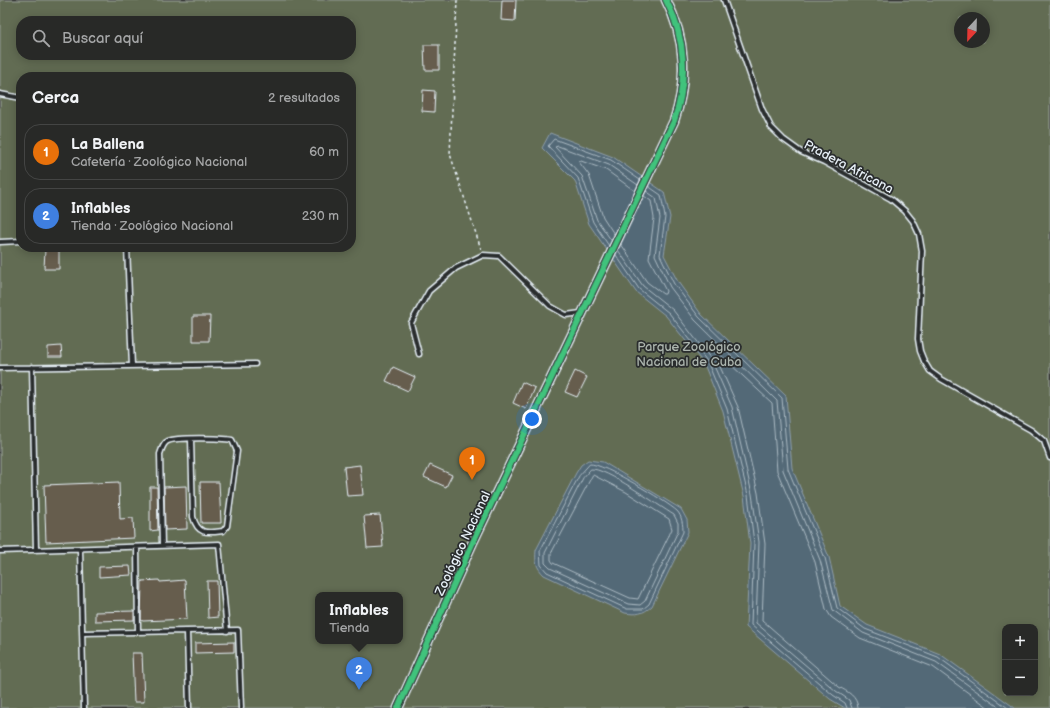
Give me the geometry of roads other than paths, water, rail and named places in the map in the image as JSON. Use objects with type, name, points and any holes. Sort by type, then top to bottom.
[{"type":"street","name":"Zoológico Nacional","points":[[398,707],[473,542],[661,148],[680,103],[684,77],[680,40],[673,14],[666,0]]},
{"type":"lane","name":"Pradera Africana","points":[[724,0],[762,109],[771,127],[783,139],[801,152],[830,165],[891,199],[906,211],[913,221],[919,234],[922,251],[918,339],[924,361],[930,371],[941,380],[1031,430],[1044,441],[1050,458]]},
{"type":"lane","points":[[0,94],[16,97]]},
{"type":"lane","points":[[0,242],[16,241]]},
{"type":"lane","points":[[127,252],[132,366]]},
{"type":"lane","points":[[418,354],[411,323],[429,291],[456,268],[483,255],[500,256],[550,306],[566,315],[581,313]]},
{"type":"lane","points":[[0,368],[255,364]]},
{"type":"lane","points":[[32,367],[36,550]]},
{"type":"lane","points":[[162,546],[160,454],[163,445],[168,440],[191,439],[222,438],[232,440],[237,451],[227,526],[223,531],[205,532],[198,530],[196,526],[193,517],[191,439]]},
{"type":"lane","points":[[0,551],[220,544],[227,630]]},
{"type":"lane","points":[[137,547],[138,632]]},
{"type":"lane","points":[[80,549],[84,708]]},
{"type":"lane","points":[[83,633],[238,630],[241,708]]},
{"type":"lane","points":[[187,631],[189,708]]},
{"type":"water","points":[[550,133],[613,157],[664,192],[670,217],[664,255],[678,282],[701,314],[786,396],[792,468],[829,557],[840,606],[867,625],[940,654],[1015,708],[845,708],[830,699],[746,627],[750,544],[744,496],[723,411],[704,364],[666,316],[636,292],[589,224],[575,181],[542,148]]},
{"type":"water","points":[[588,460],[603,462],[681,509],[687,520],[688,532],[652,606],[646,611],[636,614],[625,613],[544,575],[537,564],[536,550],[576,473],[581,465]]},
{"type":"place","name":"La Ballena","points":[[472,480]]},
{"type":"place","name":"Inflables","points":[[359,690]]},
{"type":"park label","name":"Parque Zoológico Nacional de Cuba","points":[[689,354]]}]
